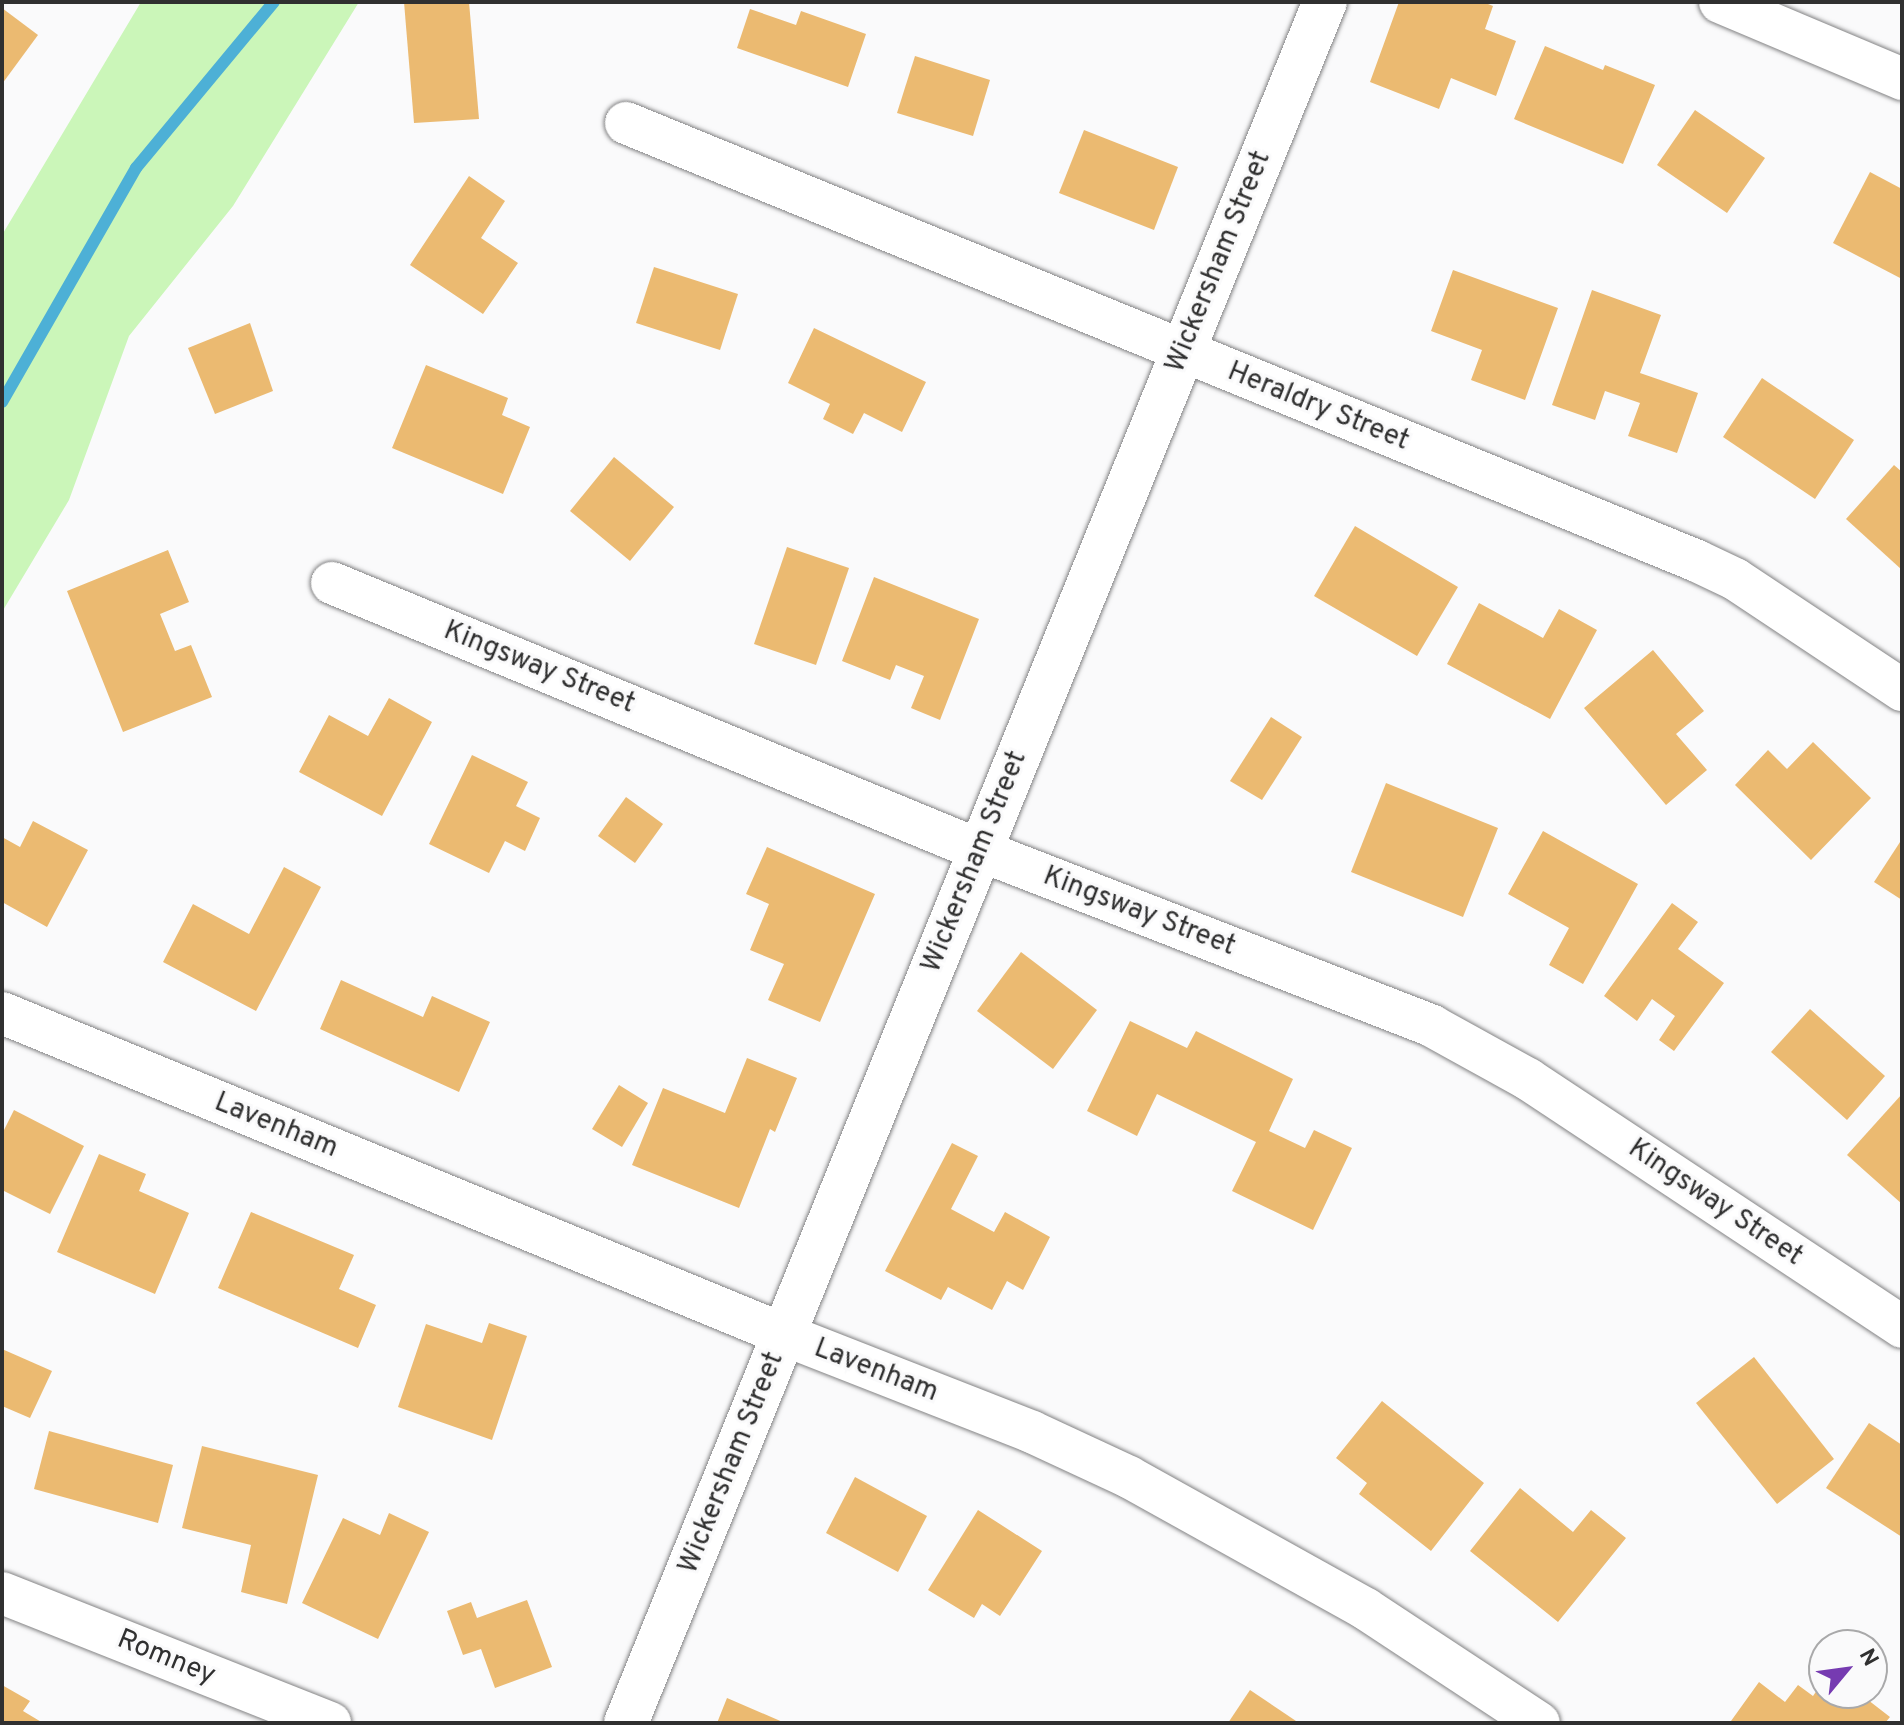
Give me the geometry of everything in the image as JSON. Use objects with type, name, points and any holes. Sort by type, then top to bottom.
[{"type":"street","name":"Wickersham Street","points":[[626,1723],[1325,2]]},
{"type":"street","points":[[1720,2],[1902,79]]},
{"type":"street","name":"Heraldry Street","points":[[626,123],[1735,579],[1902,690]]},
{"type":"street","name":"Kingsway Street","points":[[332,583],[979,850],[1432,1026],[1528,1079],[1902,1327]]},
{"type":"street","name":"Lavenham","points":[[2,1013],[785,1335],[1032,1432],[1129,1477],[1366,1609],[1539,1723]]},
{"type":"street","name":"Romney","points":[[2,1593],[330,1723]]},
{"type":"green space","points":[[141,2],[359,2],[233,206],[129,336],[69,500],[2,612],[2,235]]},
{"type":"building","points":[[404,2],[469,2],[479,119],[414,123]]},
{"type":"building","points":[[1399,2],[1483,2],[1493,6],[1485,29],[1516,41],[1496,96],[1451,78],[1439,109],[1370,82]]},
{"type":"building","points":[[2,8],[38,35],[2,84]]},
{"type":"building","points":[[750,9],[796,25],[801,11],[866,34],[848,87],[737,48]]},
{"type":"building","points":[[1545,46],[1603,70],[1605,65],[1655,85],[1623,164],[1514,119]]},
{"type":"building","points":[[915,56],[990,80],[973,136],[897,113]]},
{"type":"building","points":[[1695,110],[1765,158],[1727,213],[1657,165]]},
{"type":"building","points":[[1084,130],[1178,167],[1154,230],[1059,193]]},
{"type":"building","points":[[1870,172],[1902,189],[1902,279],[1833,243]]},
{"type":"building","points":[[469,176],[505,201],[481,238],[518,263],[483,314],[410,265]]},
{"type":"building","points":[[654,267],[738,294],[720,350],[636,323]]},
{"type":"building","points":[[1453,270],[1558,308],[1525,400],[1471,380],[1482,350],[1431,331]]},
{"type":"building","points":[[1592,290],[1661,315],[1640,373],[1698,393],[1677,453],[1628,436],[1640,403],[1605,391],[1595,420],[1552,405]]},
{"type":"building","points":[[250,323],[273,391],[215,414],[188,348]]},
{"type":"building","points":[[814,328],[926,382],[902,432],[864,413],[853,434],[823,419],[830,404],[788,383]]},
{"type":"building","points":[[426,365],[508,398],[502,415],[530,427],[503,494],[392,448]]},
{"type":"building","points":[[1762,378],[1854,440],[1815,499],[1723,437]]},
{"type":"building","points":[[614,457],[674,507],[630,561],[570,511]]},
{"type":"building","points":[[1894,465],[1902,472],[1902,570],[1846,519]]},
{"type":"building","points":[[1355,526],[1458,587],[1417,656],[1314,596]]},
{"type":"building","points":[[787,547],[849,568],[816,665],[754,644]]},
{"type":"building","points":[[168,550],[189,602],[160,614],[175,651],[191,645],[212,697],[123,732],[67,591]]},
{"type":"building","points":[[874,577],[979,619],[940,720],[911,708],[924,676],[896,665],[890,680],[842,661]]},
{"type":"building","points":[[1479,603],[1543,638],[1559,609],[1597,630],[1550,719],[1447,664]]},
{"type":"building","points":[[1653,650],[1704,711],[1676,734],[1707,770],[1666,805],[1584,708]]},
{"type":"building","points":[[389,698],[432,722],[382,816],[299,772],[329,715],[368,736]]},
{"type":"building","points":[[1271,717],[1302,737],[1262,800],[1230,781]]},
{"type":"building","points":[[1813,742],[1871,798],[1811,860],[1735,785],[1768,750],[1787,769]]},
{"type":"building","points":[[472,755],[528,782],[516,806],[540,818],[525,851],[505,841],[489,873],[429,844]]},
{"type":"building","points":[[1386,783],[1498,828],[1463,917],[1351,872]]},
{"type":"building","points":[[626,797],[663,824],[635,863],[598,836]]},
{"type":"building","points":[[33,821],[88,850],[47,927],[2,902],[2,837],[20,847]]},
{"type":"building","points":[[1543,831],[1638,884],[1583,984],[1549,965],[1569,928],[1508,894]]},
{"type":"building","points":[[1902,839],[1902,900],[1874,882]]},
{"type":"building","points":[[767,847],[875,894],[820,1022],[768,1000],[784,964],[750,950],[769,904],[746,894]]},
{"type":"building","points":[[284,867],[321,887],[256,1011],[163,962],[193,904],[249,934]]},
{"type":"building","points":[[1672,903],[1698,922],[1678,949],[1724,983],[1674,1051],[1659,1040],[1675,1016],[1652,999],[1637,1021],[1604,996]]},
{"type":"building","points":[[1021,952],[1097,1010],[1053,1069],[977,1011]]},
{"type":"building","points":[[341,980],[423,1017],[432,996],[490,1022],[459,1092],[320,1029]]},
{"type":"building","points":[[1810,1009],[1885,1076],[1847,1120],[1771,1052]]},
{"type":"building","points":[[1130,1021],[1187,1048],[1196,1031],[1293,1079],[1269,1131],[1305,1148],[1314,1130],[1352,1148],[1313,1230],[1232,1191],[1256,1142],[1157,1094],[1137,1136],[1087,1111]]},
{"type":"building","points":[[747,1058],[797,1078],[775,1132],[770,1129],[739,1208],[632,1165],[663,1088],[725,1113]]},
{"type":"building","points":[[619,1085],[648,1103],[622,1147],[592,1129]]},
{"type":"building","points":[[1902,1094],[1902,1204],[1847,1155]]},
{"type":"building","points":[[14,1110],[84,1146],[50,1214],[2,1190],[2,1134]]},
{"type":"building","points":[[952,1143],[978,1156],[951,1209],[994,1232],[1005,1212],[1050,1237],[1023,1290],[1007,1281],[992,1310],[948,1287],[941,1300],[885,1271]]},
{"type":"building","points":[[99,1154],[146,1174],[139,1191],[189,1213],[155,1294],[57,1252]]},
{"type":"building","points":[[251,1212],[354,1255],[339,1289],[376,1305],[358,1348],[218,1288]]},
{"type":"building","points":[[489,1323],[527,1336],[492,1440],[398,1407],[426,1324],[482,1343]]},
{"type":"building","points":[[2,1349],[52,1371],[30,1418],[2,1406]]},
{"type":"building","points":[[1754,1357],[1834,1459],[1777,1504],[1696,1403]]},
{"type":"building","points":[[1382,1401],[1484,1483],[1431,1551],[1359,1494],[1367,1483],[1336,1458]]},
{"type":"building","points":[[1869,1423],[1902,1445],[1902,1537],[1826,1488]]},
{"type":"building","points":[[49,1431],[173,1465],[158,1523],[34,1489]]},
{"type":"building","points":[[202,1446],[318,1475],[287,1604],[241,1592],[251,1545],[182,1528]]},
{"type":"building","points":[[855,1477],[927,1516],[898,1572],[826,1533]]},
{"type":"building","points":[[1520,1488],[1573,1532],[1591,1510],[1626,1538],[1558,1622],[1470,1551]]},
{"type":"building","points":[[978,1510],[1042,1551],[1000,1616],[982,1604],[974,1618],[928,1590]]},
{"type":"building","points":[[389,1513],[429,1532],[378,1639],[302,1603],[343,1518],[380,1535]]},
{"type":"building","points":[[527,1600],[552,1667],[495,1688],[481,1649],[463,1655],[447,1611],[471,1602],[477,1618]]},
{"type":"building","points":[[1759,1682],[1785,1702],[1798,1685],[1808,1692],[1808,1709],[1880,1709],[1890,1717],[1885,1723],[1731,1721]]},
{"type":"building","points":[[2,1685],[30,1701],[23,1711],[43,1723],[2,1723]]},
{"type":"building","points":[[1250,1690],[1299,1723],[1228,1723]]},
{"type":"building","points":[[727,1698],[785,1723],[717,1723]]},
{"type":"waterway","points":[[2,402],[136,168],[274,2]]}]
